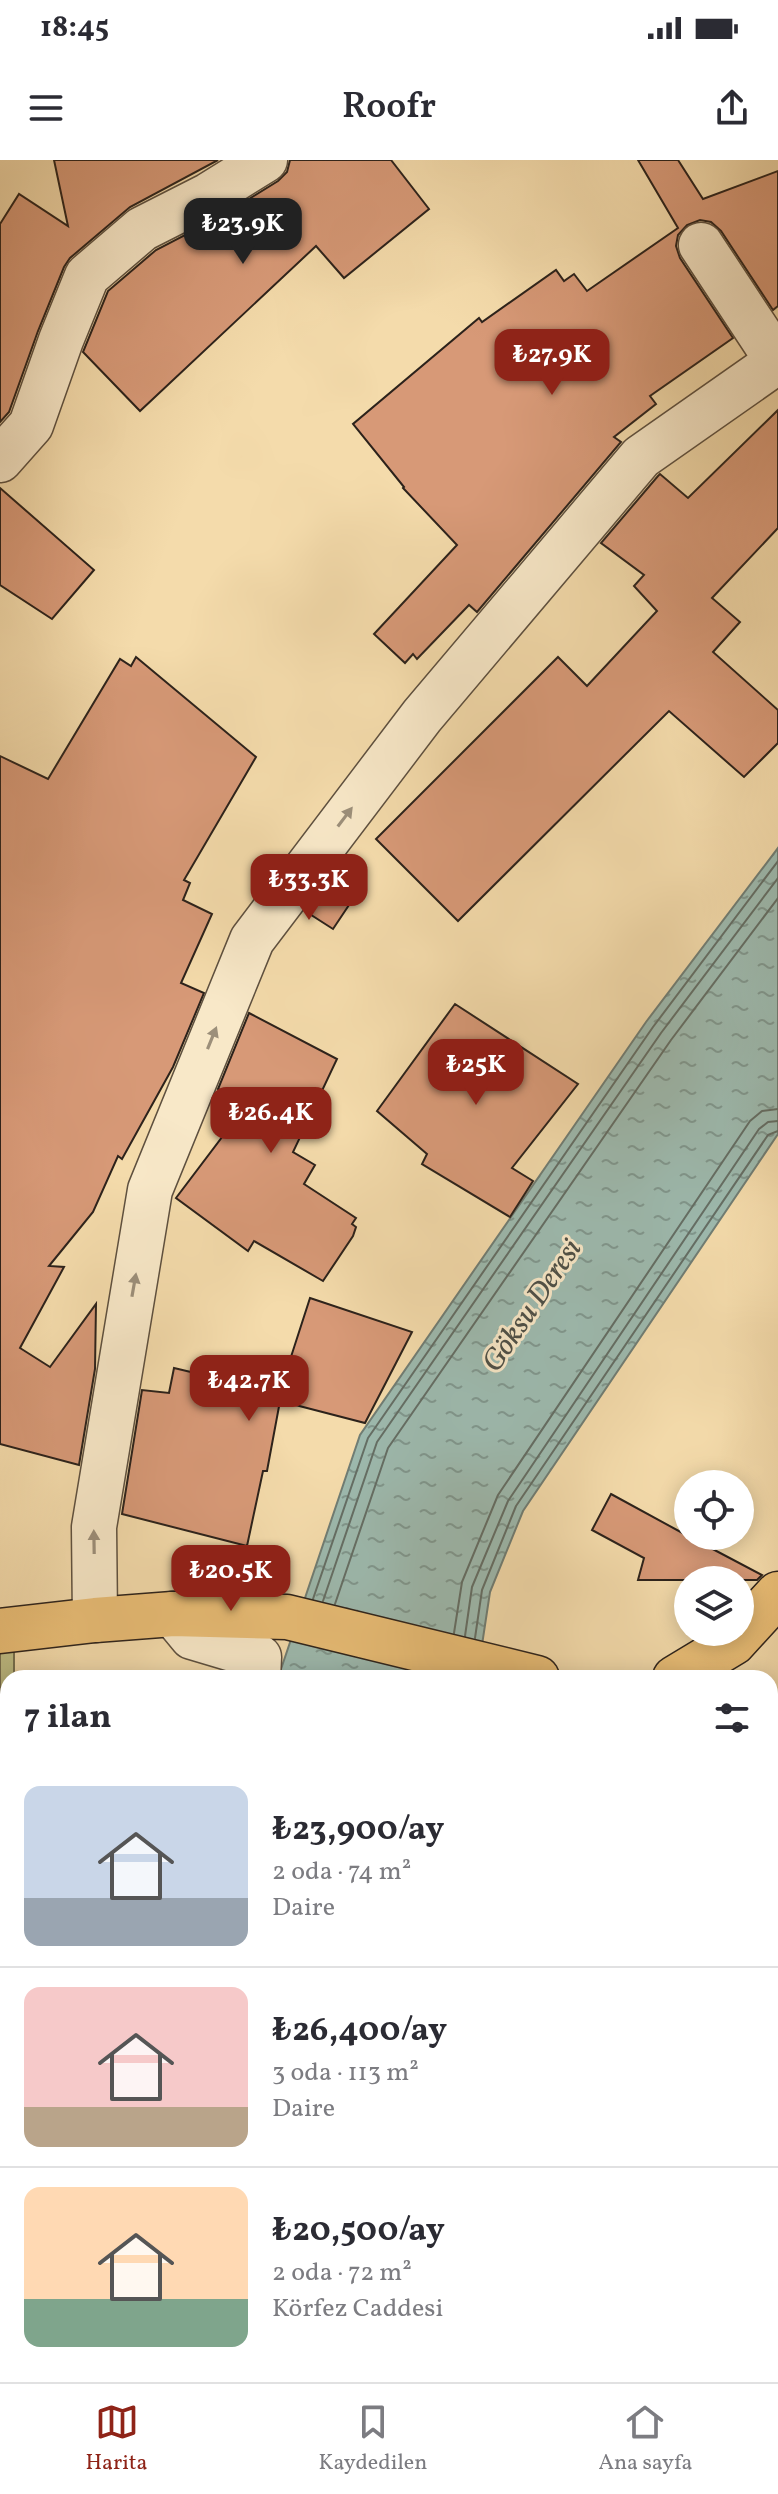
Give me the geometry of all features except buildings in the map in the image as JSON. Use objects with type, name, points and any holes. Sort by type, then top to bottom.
[{"type":"main road","points":[[688,1670],[733,1643],[778,1594]]},
{"type":"main road","points":[[0,1631],[173,1614],[287,1617],[509,1670]]},
{"type":"street","points":[[0,460],[31,425],[87,276],[207,177],[265,160]]},
{"type":"street","points":[[95,1620],[94,1527],[150,1190],[252,940],[422,716],[641,457],[778,362],[701,245]]},
{"type":"street","points":[[173,1614],[192,1637],[259,1657],[258,1670]]},
{"type":"green space","points":[[14,1639],[14,1670],[0,1670],[0,1641]]},
{"type":"water","name":"Göksu Deresi","points":[[778,848],[778,1134],[523,1511],[490,1592],[478,1670],[281,1670],[360,1435],[646,1022]]}]
